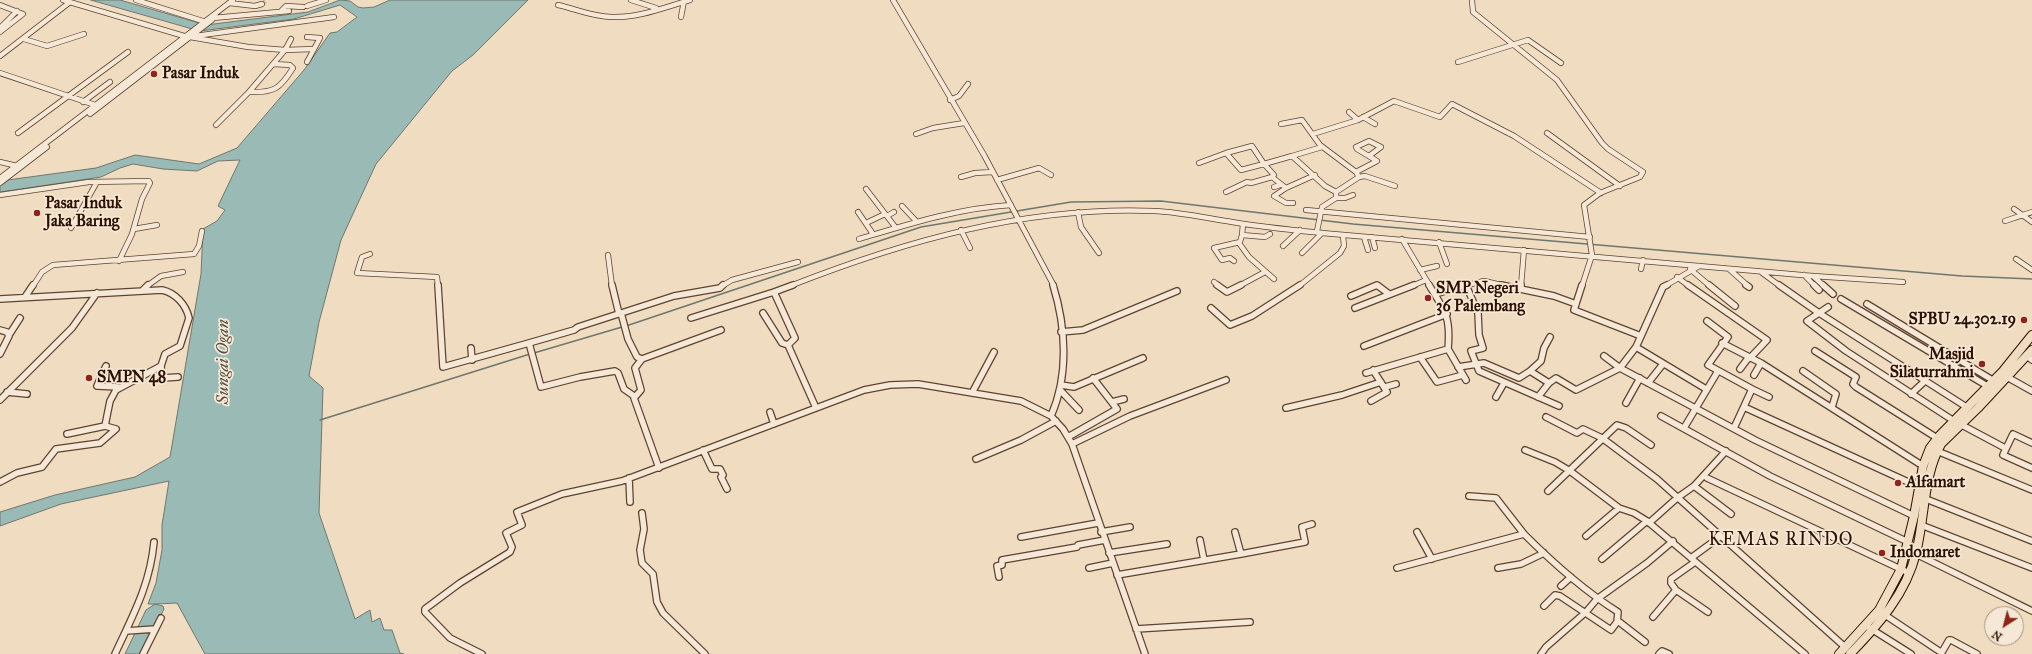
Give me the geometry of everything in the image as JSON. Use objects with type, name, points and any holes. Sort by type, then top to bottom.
[{"type":"highway","points":[[1973,407],[2032,335]]},
{"type":"highway","points":[[1869,628],[1901,569],[1914,516],[1923,466],[1930,448],[1937,438],[1957,423],[2030,355]]},
{"type":"highway","points":[[1839,654],[1847,651],[1884,615],[1902,592],[1916,554],[1929,479],[1937,451],[1957,423]]},
{"type":"street","points":[[63,0],[184,36]]},
{"type":"street","points":[[136,0],[146,1],[208,21],[289,11]]},
{"type":"street","points":[[242,4],[247,0]]},
{"type":"street","points":[[280,12],[286,6],[305,6],[326,0]]},
{"type":"street","points":[[631,0],[657,8]]},
{"type":"street","points":[[558,5],[601,16],[612,17],[690,0]]},
{"type":"street","points":[[893,0],[1012,205],[1053,283],[1058,297],[1064,362],[1061,388],[1051,416]]},
{"type":"street","points":[[1472,0],[1473,12],[1557,80],[1608,149],[1643,172],[1640,177],[1601,193],[1585,203],[1592,254],[1576,304],[1575,312],[1641,336]]},
{"type":"street","points":[[1,180],[17,166],[191,37],[231,1],[255,6],[262,4]]},
{"type":"street","points":[[681,16],[684,1]]},
{"type":"street","points":[[0,56],[70,2]]},
{"type":"street","points":[[0,5],[18,11],[22,15],[0,32]]},
{"type":"street","points":[[0,28],[18,11]]},
{"type":"street","points":[[1,180],[98,106],[191,30],[208,21],[217,12]]},
{"type":"street","points":[[191,37],[199,34],[334,17]]},
{"type":"street","points":[[24,39],[47,46],[84,34]]},
{"type":"street","points":[[191,37],[248,47],[285,50],[314,49]]},
{"type":"street","points":[[306,62],[315,50],[314,49],[320,38],[307,37]]},
{"type":"street","points":[[216,125],[274,64],[285,50],[291,39]]},
{"type":"street","points":[[1458,62],[1531,41],[1562,63]]},
{"type":"street","points":[[18,133],[128,52]]},
{"type":"street","points":[[249,92],[274,92],[293,68],[290,66],[274,64]]},
{"type":"street","points":[[0,73],[98,106]]},
{"type":"street","points":[[83,102],[110,82]]},
{"type":"street","points":[[950,100],[959,96],[968,84]]},
{"type":"street","points":[[1313,134],[1358,120],[1394,101],[1440,117],[1452,104],[1514,136],[1601,193]]},
{"type":"street","points":[[1350,112],[1358,120]]},
{"type":"street","points":[[1363,117],[1375,124]]},
{"type":"street","points":[[1281,124],[1302,120],[1322,147],[1357,174],[1395,186]]},
{"type":"street","points":[[916,134],[933,128],[964,123]]},
{"type":"street","points":[[1547,133],[1620,186]]},
{"type":"street","points":[[1336,198],[1336,192],[1357,174],[1377,161],[1356,148],[1369,141],[1381,147],[1369,156]]},
{"type":"street","points":[[1199,163],[1226,153],[1252,146],[1264,164],[1274,175],[1272,177],[1280,185],[1286,188]]},
{"type":"street","points":[[1226,153],[1241,170],[1322,147]]},
{"type":"street","points":[[1292,156],[1325,186],[1336,192]]},
{"type":"street","points":[[0,162],[17,166]]},
{"type":"street","points":[[1040,168],[1041,162]]},
{"type":"street","points":[[997,180],[1040,168],[1051,175]]},
{"type":"street","points":[[961,176],[993,172]]},
{"type":"street","points":[[1293,203],[1288,204],[1274,196],[1286,188],[1314,175]]},
{"type":"street","points":[[1226,192],[1246,182],[1251,183],[1272,177]]},
{"type":"street","points":[[71,228],[97,182]]},
{"type":"street","points":[[0,195],[97,182],[150,182],[139,207],[134,229],[119,261]]},
{"type":"street","points":[[1274,187],[1280,185]]},
{"type":"street","points":[[866,189],[896,228]]},
{"type":"street","points":[[1302,253],[1319,232],[1318,225],[1322,207],[1336,198],[1345,198],[1353,195]]},
{"type":"street","points":[[859,239],[925,219],[993,206],[1012,205]]},
{"type":"street","points":[[902,206],[917,222]]},
{"type":"street","points":[[1306,210],[1320,213],[1591,238]]},
{"type":"street","points":[[2014,210],[2032,222]]},
{"type":"street","points":[[691,318],[774,292],[808,277],[926,239],[1018,216],[1078,212],[1154,211],[1243,224],[1343,236],[1402,238],[1524,250],[1592,254],[1729,269],[1903,282]]},
{"type":"street","points":[[858,212],[874,234]]},
{"type":"street","points":[[866,223],[894,212]]},
{"type":"street","points":[[1078,212],[1081,227],[1099,253]]},
{"type":"street","points":[[2005,221],[2032,212]]},
{"type":"street","points":[[1234,261],[1230,258],[1222,260],[1214,248],[1241,241],[1243,224]]},
{"type":"street","points":[[134,229],[157,225]]},
{"type":"street","points":[[961,230],[970,248]]},
{"type":"street","points":[[1283,246],[1300,230]]},
{"type":"street","points":[[25,297],[42,272],[53,265],[194,254],[199,246],[202,231]]},
{"type":"street","points":[[1242,235],[1265,237],[1270,234]]},
{"type":"street","points":[[1211,308],[1231,325],[1252,316],[1298,286],[1342,251],[1343,236]]},
{"type":"street","points":[[1364,237],[1368,250]]},
{"type":"street","points":[[1372,237],[1375,248]]},
{"type":"street","points":[[1402,238],[1447,314],[1450,329],[1448,349],[1464,377],[1437,382],[1420,357]]},
{"type":"street","points":[[1439,242],[1448,264]]},
{"type":"street","points":[[1238,243],[1248,256],[1274,280]]},
{"type":"street","points":[[1521,290],[1524,250]]},
{"type":"street","points":[[370,254],[362,257],[357,274],[436,276],[440,313],[442,366],[472,360],[529,345],[574,330],[578,327],[674,296],[720,288],[726,282],[798,262]]},
{"type":"street","points":[[608,255],[613,291],[637,357],[642,359]]},
{"type":"street","points":[[2016,259],[2032,270]]},
{"type":"street","points":[[1641,269],[1643,260]]},
{"type":"street","points":[[1420,270],[1437,266]]},
{"type":"street","points":[[1538,397],[1549,384],[1559,378],[1576,390],[1620,368],[1636,347],[1663,287],[1690,269],[1700,266]]},
{"type":"street","points":[[1690,269],[1736,306]]},
{"type":"street","points":[[1729,269],[1749,287]]},
{"type":"street","points":[[1760,271],[1818,313],[1926,380],[1973,407]]},
{"type":"street","points":[[143,290],[153,280],[164,274],[183,272]]},
{"type":"street","points":[[1214,282],[1227,292],[1265,272]]},
{"type":"street","points":[[1804,275],[1820,290]]},
{"type":"street","points":[[1813,276],[1833,294]]},
{"type":"street","points":[[1677,277],[1767,340],[1750,357],[1740,370]]},
{"type":"street","points":[[1355,308],[1426,280]]},
{"type":"street","points":[[1435,294],[1484,281],[1554,296],[1576,304]]},
{"type":"street","points":[[1351,296],[1377,284],[1389,294]]},
{"type":"street","points":[[1466,285],[1478,313],[1483,347],[1482,349],[1471,350],[1480,372],[1559,406]]},
{"type":"street","points":[[0,299],[143,290],[162,290],[171,292],[189,315],[180,345],[165,354],[161,366],[162,378],[178,376]]},
{"type":"street","points":[[1061,332],[1083,330],[1177,291]]},
{"type":"street","points":[[774,292],[796,338],[788,345]]},
{"type":"street","points":[[0,400],[72,328],[97,293]]},
{"type":"street","points":[[1841,299],[1992,384]]},
{"type":"street","points":[[1867,304],[1992,384]]},
{"type":"street","points":[[1828,307],[1808,322],[1846,351],[1911,394],[1957,423],[2005,448]]},
{"type":"street","points":[[763,313],[782,343],[788,345],[816,408]]},
{"type":"street","points":[[1364,346],[1447,314]]},
{"type":"street","points":[[0,354],[9,335],[20,318]]},
{"type":"street","points":[[1707,321],[1728,335],[1728,338],[1722,343],[1708,364],[1718,371],[1769,397]]},
{"type":"street","points":[[0,330],[9,335]]},
{"type":"street","points":[[634,396],[641,390],[635,368],[642,359],[722,330]]},
{"type":"street","points":[[1458,367],[1475,362],[1493,366],[1518,378],[1530,372],[1541,361],[1544,348],[1550,337]]},
{"type":"street","points":[[1722,343],[1761,363],[1923,466]]},
{"type":"street","points":[[529,345],[542,388],[580,377],[615,371],[618,373],[624,389],[634,396],[659,468]]},
{"type":"street","points":[[1636,347],[1706,389]]},
{"type":"street","points":[[471,348],[472,360]]},
{"type":"street","points":[[1366,373],[1448,349]]},
{"type":"street","points":[[1815,351],[1856,377],[1853,384],[1856,387],[1937,438]]},
{"type":"street","points":[[972,393],[994,352]]},
{"type":"street","points":[[1604,356],[1620,368],[1762,444],[1914,516]]},
{"type":"street","points":[[1061,388],[1074,387],[1143,358]]},
{"type":"street","points":[[1754,375],[1761,363]]},
{"type":"street","points":[[1648,382],[1663,364]]},
{"type":"street","points":[[106,366],[97,386],[119,388]]},
{"type":"street","points":[[105,426],[110,401],[119,388],[161,366]]},
{"type":"street","points":[[1371,400],[1387,393],[1385,387],[1373,370]]},
{"type":"street","points":[[1684,428],[1718,371]]},
{"type":"street","points":[[1803,371],[1836,394],[1832,407]]},
{"type":"street","points":[[1530,372],[1549,384]]},
{"type":"street","points":[[2007,377],[2032,391]]},
{"type":"street","points":[[1068,437],[1117,409],[1094,378]]},
{"type":"street","points":[[1626,403],[1640,378]]},
{"type":"street","points":[[1072,444],[1130,416],[1226,380]]},
{"type":"street","points":[[1911,394],[1926,380]]},
{"type":"street","points":[[1286,408],[1342,395],[1381,382]]},
{"type":"street","points":[[1496,397],[1504,383]]},
{"type":"street","points":[[482,654],[450,638],[425,612],[425,609],[460,583],[510,552],[512,547],[506,532],[522,525],[517,512],[562,494],[629,478],[659,468],[864,390],[890,385],[918,384],[1021,402],[1051,416],[1056,421],[1072,444],[1101,532],[1145,654]]},
{"type":"street","points":[[1385,387],[1396,384]]},
{"type":"street","points":[[1061,388],[1079,410]]},
{"type":"street","points":[[1734,428],[1752,388]]},
{"type":"street","points":[[7,392],[27,394]]},
{"type":"street","points":[[1112,402],[1124,399]]},
{"type":"street","points":[[1744,407],[1919,487]]},
{"type":"street","points":[[770,412],[774,424]]},
{"type":"street","points":[[1661,416],[1726,450],[1770,476],[1908,542]]},
{"type":"street","points":[[1546,417],[1577,433],[1585,429],[1602,438],[1657,479],[1847,651]]},
{"type":"street","points":[[976,459],[1021,440],[1056,421]]},
{"type":"street","points":[[1548,491],[1602,438],[1619,424],[1651,445]]},
{"type":"street","points":[[0,482],[17,473],[41,468],[45,465],[52,452],[56,449],[100,443],[116,429],[105,426],[67,434]]},
{"type":"street","points":[[2032,443],[2014,434],[2005,448],[2003,455],[2032,468]]},
{"type":"street","points":[[703,450],[712,469],[720,469],[723,475],[721,477],[727,489]]},
{"type":"street","points":[[1524,450],[1555,462],[1570,471],[1620,508],[1634,513],[1648,522],[1805,654]]},
{"type":"street","points":[[1602,559],[1694,486],[1726,450]]},
{"type":"street","points":[[1937,451],[2032,490]]},
{"type":"street","points":[[629,478],[630,502]]},
{"type":"street","points":[[1707,478],[1909,573]]},
{"type":"street","points":[[1694,486],[1731,514]]},
{"type":"street","points":[[1470,496],[1496,498],[1524,534],[1544,553],[1597,599],[1618,612],[1618,621],[1613,628],[1610,629],[1558,595],[1544,606]]},
{"type":"street","points":[[1926,499],[2032,541]]},
{"type":"street","points":[[1586,536],[1620,508]]},
{"type":"street","points":[[642,513],[644,528],[640,550],[642,563],[653,574],[657,602],[660,610],[704,654]]},
{"type":"street","points":[[1022,537],[1053,528],[1098,523]]},
{"type":"street","points":[[1117,575],[1305,542],[1302,526],[1312,524]]},
{"type":"street","points":[[1921,525],[2032,568]]},
{"type":"street","points":[[1101,532],[1130,526]]},
{"type":"street","points":[[1235,532],[1241,554]]},
{"type":"street","points":[[1417,532],[1432,559]]},
{"type":"street","points":[[1397,568],[1524,534]]},
{"type":"street","points":[[1708,612],[1676,590],[1671,583],[1671,579],[1721,536]]},
{"type":"street","points":[[999,577],[997,567],[1002,565],[1002,560],[1077,547],[1078,545],[1105,540]]},
{"type":"street","points":[[1200,540],[1204,560]]},
{"type":"street","points":[[1541,654],[1551,643],[1586,612],[1597,599],[1647,563],[1672,541]]},
{"type":"street","points":[[115,654],[146,588],[152,565],[154,542]]},
{"type":"street","points":[[1109,553],[1167,544]]},
{"type":"street","points":[[1498,568],[1521,564],[1544,553]]},
{"type":"street","points":[[1916,554],[2032,611]]},
{"type":"street","points":[[1089,568],[1113,563]]},
{"type":"street","points":[[1561,586],[1571,577]]},
{"type":"street","points":[[1653,617],[1676,590]]},
{"type":"street","points":[[1884,615],[1939,651],[1942,652],[1950,640],[1977,654]]},
{"type":"street","points":[[143,654],[154,629],[161,618]]},
{"type":"street","points":[[1618,621],[1645,642]]},
{"type":"street","points":[[1136,629],[1250,622]]},
{"type":"street","points":[[1869,628],[1911,654]]},
{"type":"street","points":[[126,631],[154,629]]},
{"type":"street","points":[[1658,654],[1662,651],[1669,654]]},
{"type":"water","name":"Sungai Ogan","points":[[91,0],[120,0],[206,25],[308,12],[340,0],[350,1],[358,7],[363,8],[374,7],[390,0],[528,0],[473,55],[452,71],[376,164],[341,240],[319,322],[309,376],[323,388],[319,513],[355,619],[370,610],[372,622],[380,618],[384,630],[392,630],[400,653],[404,654],[205,654],[177,603],[148,604],[156,583],[162,550],[162,525],[169,481],[61,504],[0,526],[0,512],[55,495],[135,477],[170,457],[201,274],[203,229],[217,221],[225,210],[218,206],[240,160],[218,161],[197,171],[163,169],[133,164],[101,177],[0,192],[0,181],[96,168],[135,155],[199,164],[237,148],[304,70],[330,33],[337,32],[357,17],[340,5],[294,19],[200,31]]},
{"type":"water","points":[[155,604],[163,606],[164,609],[141,654],[125,654],[146,610]]},
{"type":"waterway","points":[[626,326],[921,227],[1071,202],[1161,201],[1353,224],[1962,276],[2032,279]]},
{"type":"waterway","points":[[534,353],[622,327]]},
{"type":"waterway","points":[[320,420],[530,354]]},
{"type":"tunnel","points":[[262,4],[267,0]]},
{"type":"place","name":"Pasar Induk","points":[[154,74]]},
{"type":"place","name":"Pasar Induk Jaka Baring","points":[[37,213]]},
{"type":"place","name":"SMP Negeri 36 Palembang","points":[[1428,298]]},
{"type":"place","name":"SPBU 24.302.19","points":[[2024,320]]},
{"type":"place","name":"Masjid Silaturrahmi","points":[[1982,364]]},
{"type":"place","name":"SMPN 48","points":[[89,378]]},
{"type":"place","name":"Alfamart","points":[[1898,483]]},
{"type":"place","name":"Indomaret","points":[[1882,553]]},
{"type":"district","name":"KEMAS RINDO","points":[[1781,541]]}]
